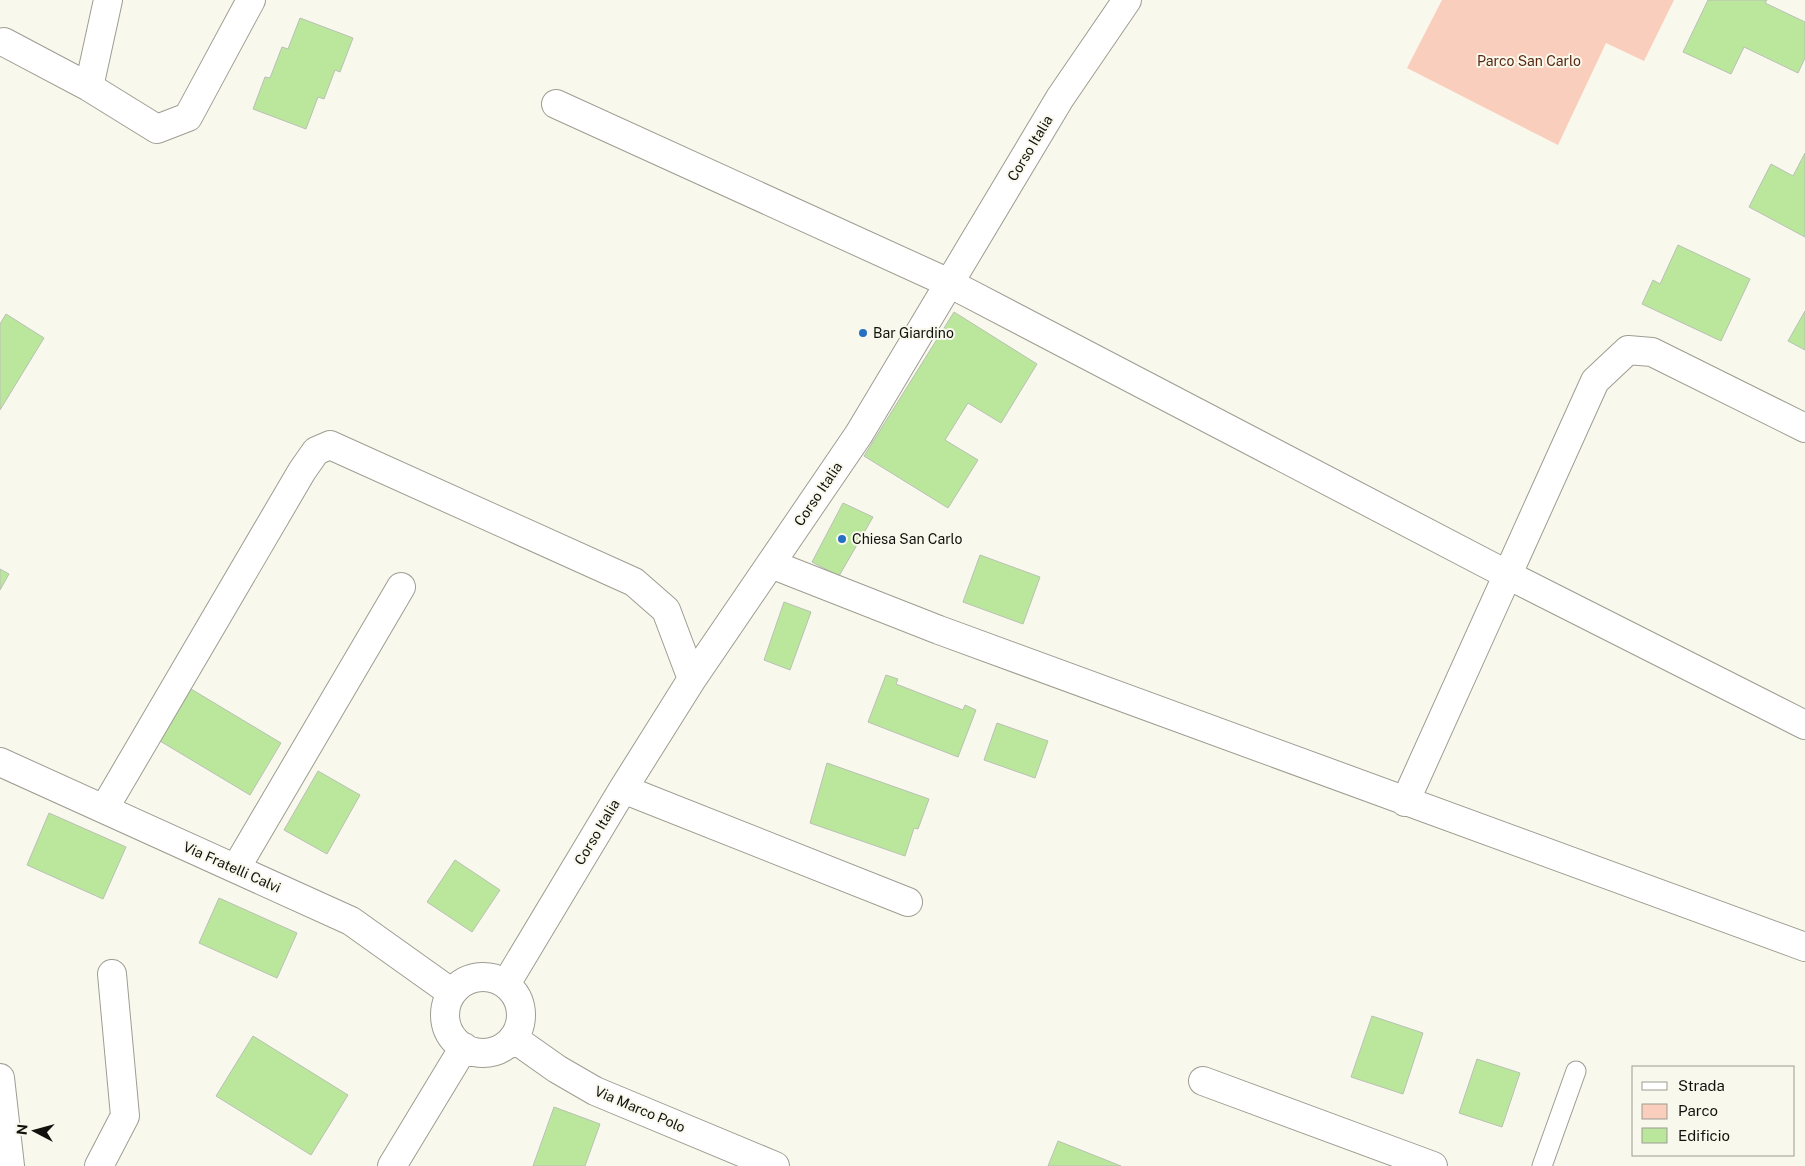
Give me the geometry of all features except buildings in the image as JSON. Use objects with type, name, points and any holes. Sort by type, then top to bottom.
[{"type":"street","points":[[89,87],[108,0]]},
{"type":"street","points":[[4,42],[89,87],[157,129],[188,117],[252,0]]},
{"type":"street","name":"Corso Italia","points":[[506,984],[623,788],[692,679],[859,434],[1060,98],[1127,0]]},
{"type":"street","points":[[556,104],[949,283],[1508,574],[1805,725]]},
{"type":"street","points":[[1405,802],[1595,382],[1628,350],[1652,352],[1805,428]]},
{"type":"street","points":[[104,809],[302,471],[316,451],[330,445],[634,582],[666,610],[692,679]]},
{"type":"street","points":[[771,564],[948,634],[1805,947]]},
{"type":"street","points":[[236,868],[401,587]]},
{"type":"street","name":"Via Fratelli Calvi","points":[[0,762],[351,921],[452,993]]},
{"type":"street","points":[[623,788],[908,902]]},
{"type":"street","points":[[100,1166],[125,1116],[112,974]]},
{"type":"street","points":[[476,978],[494,978],[506,984],[517,998],[520,1010],[517,1030],[513,1038],[504,1046],[494,1051],[475,1051],[464,1047],[453,1038],[447,1024],[445,1014],[452,993],[460,984],[476,978]]},
{"type":"street","name":"Via Marco Polo","points":[[513,1038],[557,1069],[595,1091],[775,1166]]},
{"type":"street","points":[[392,1166],[464,1047]]},
{"type":"street","points":[[0,1078],[10,1166]]},
{"type":"street","points":[[1203,1081],[1433,1166]]},
{"type":"lane","points":[[1542,1166],[1576,1071]]},
{"type":"green space","name":"Parco San Carlo","points":[[1442,0],[1674,0],[1644,61],[1606,43],[1558,145],[1407,68]]},
{"type":"place","name":"Bar Giardino","points":[[863,333]]},
{"type":"place","name":"Chiesa San Carlo","points":[[842,539]]}]
